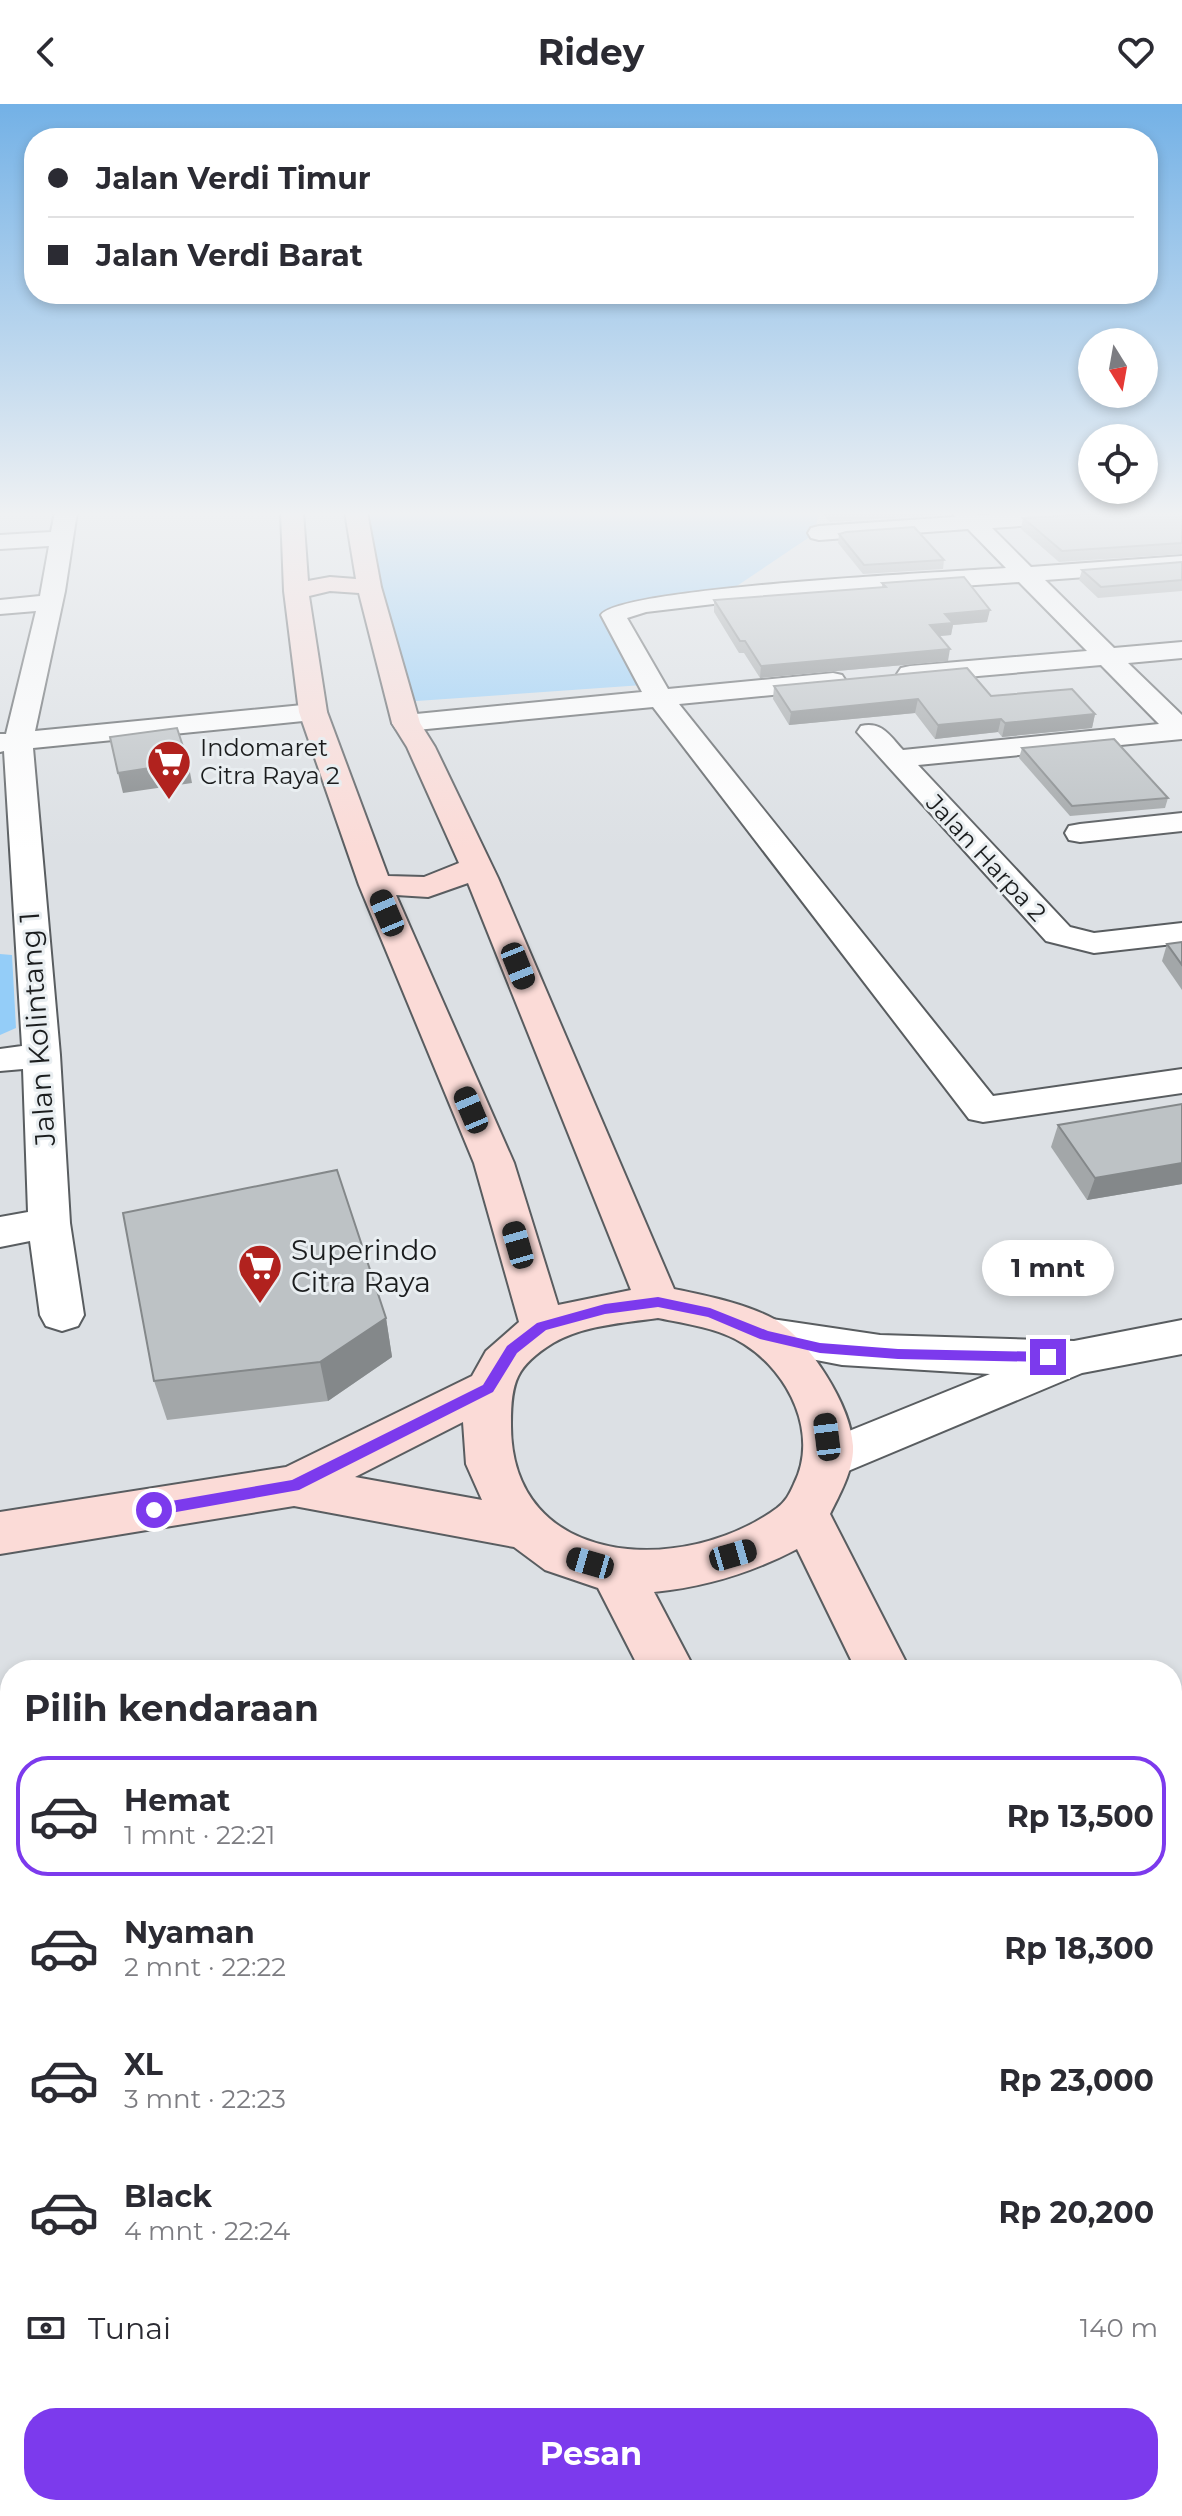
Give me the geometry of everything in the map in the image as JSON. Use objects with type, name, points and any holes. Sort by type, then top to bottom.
[{"type":"main road","points":[[301,625],[313,712],[375,885],[494,1163],[542,1326]]},
{"type":"main road","points":[[379,625],[406,723],[421,747],[476,868],[658,1302]]},
{"type":"main road","points":[[375,885],[428,887],[476,868]]},
{"type":"main road","points":[[0,1533],[294,1486],[488,1388],[512,1350],[542,1326],[605,1309],[658,1302],[710,1313],[765,1335],[800,1372],[824,1415],[829,1460],[805,1515],[754,1549],[691,1567],[616,1571],[563,1555],[526,1529],[493,1478],[487,1442],[488,1388]]},
{"type":"main road","points":[[294,1486],[526,1529]]},
{"type":"main road","points":[[805,1515],[878,1660]]},
{"type":"main road","points":[[616,1571],[663,1660]]},
{"type":"street","name":"Jalan Kolintang 1","points":[[43,625],[9,743],[15,921],[41,1055],[49,1223],[62,1315]]},
{"type":"street","points":[[617,625],[659,697],[983,1110],[1182,1081]]},
{"type":"street","points":[[1073,625],[1182,730]]},
{"type":"street","points":[[406,723],[1182,650]]},
{"type":"street","points":[[9,743],[313,712]]},
{"type":"street","name":"Jalan Harpa 2","points":[[895,759],[1182,730]]},
{"type":"street","name":"Jalan Harpa 2","points":[[871,732],[1058,934],[1094,943],[1182,933]]},
{"type":"street","points":[[1080,833],[1182,822]]},
{"type":"street","points":[[0,1060],[41,1055]]},
{"type":"street","points":[[0,1232],[49,1223]]},
{"type":"street","points":[[765,1335],[820,1348],[898,1354],[1074,1358],[1181,1339]]},
{"type":"street","points":[[829,1460],[1074,1358]]},
{"type":"shaded area","points":[[375,625],[615,625],[643,685],[388,703]]},
{"type":"shaded area","points":[[0,954],[12,955],[16,1028],[0,1035]]},
{"type":"building","points":[[730,625],[935,625],[930,625],[950,649],[761,666],[745,641],[740,641]]},
{"type":"building","points":[[967,668],[991,696],[1072,689],[1095,714],[1005,723],[1001,719],[938,725],[918,699],[791,712],[774,686]]},
{"type":"building","points":[[177,728],[188,762],[118,773],[110,737]]},
{"type":"building","points":[[1114,739],[1168,798],[1072,806],[1022,748]]},
{"type":"building","points":[[1182,942],[1182,965],[1167,944]]},
{"type":"building","points":[[1182,1104],[1182,1163],[1095,1178],[1058,1125]]},
{"type":"building","name":"Superindo Citra Raya","points":[[337,1170],[386,1318],[320,1362],[154,1381],[123,1213]]},
{"type":"place","name":"Indomaret Citra Raya 2","points":[[169,801]]},
{"type":"place","name":"Superindo Citra Raya","points":[[260,1305]]},
{"type":"route","points":[[154,1510],[294,1486],[488,1388],[512,1350],[542,1326],[605,1309],[658,1302],[710,1313],[765,1335],[820,1348],[898,1354],[1048,1357]]}]
